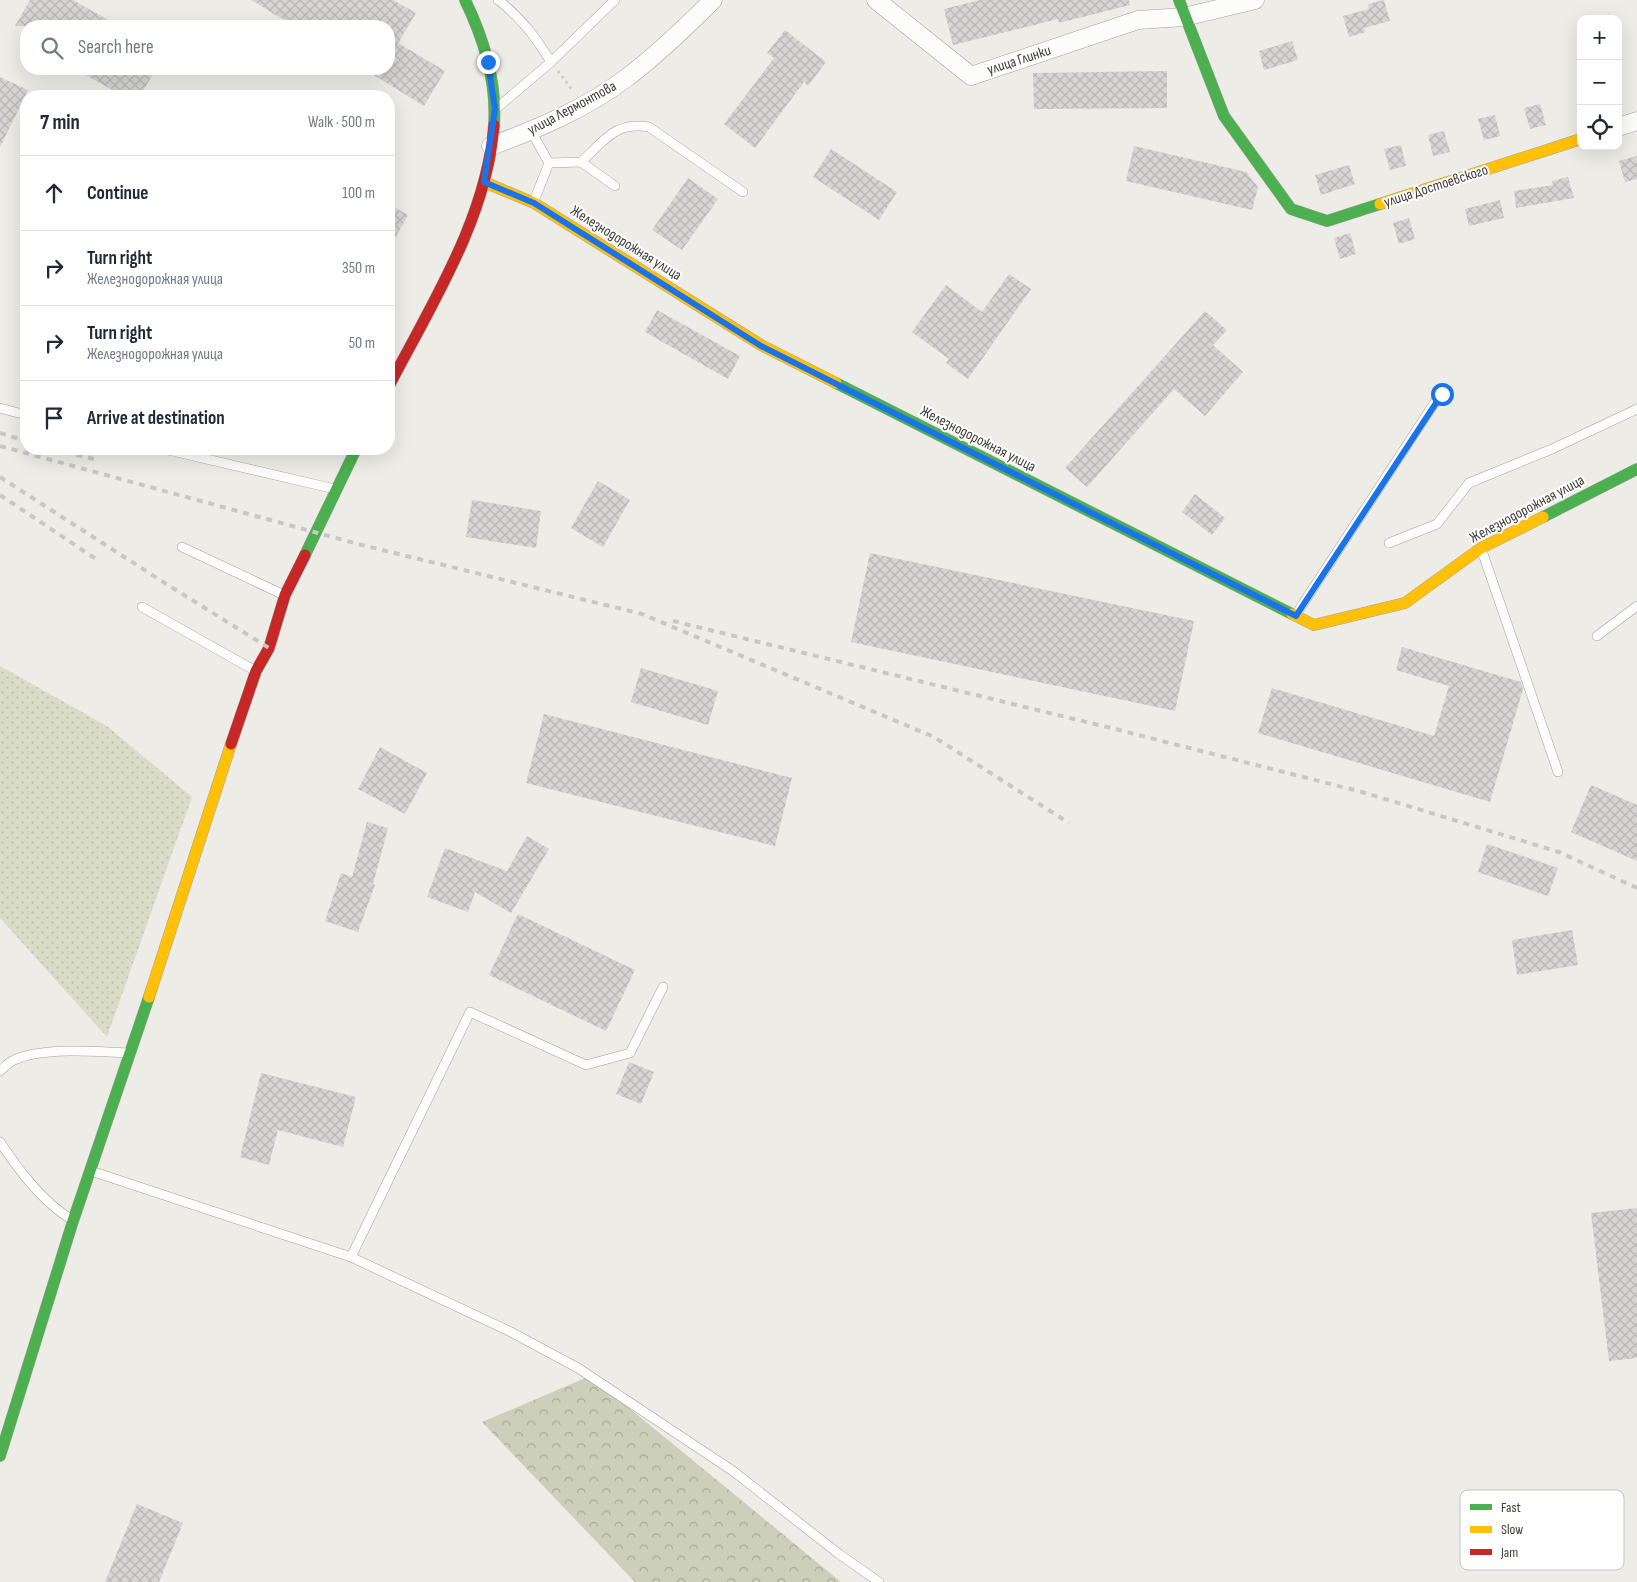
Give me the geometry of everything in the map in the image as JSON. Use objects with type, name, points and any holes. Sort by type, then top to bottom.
[{"type":"street","points":[[395,374],[449,270],[484,182],[491,146],[495,109],[488,62],[473,16],[465,0]]},
{"type":"street","name":"улица Лермонтова","points":[[491,146],[531,131],[583,106],[624,80],[675,38],[713,0]]},
{"type":"street","name":"улица Глинки","points":[[876,0],[971,76],[1138,20],[1182,8],[1255,0]]},
{"type":"street","name":"улица Достоевского","points":[[1182,8],[1224,116],[1291,209],[1327,221],[1577,140]]},
{"type":"street","points":[[1622,126],[1637,121]]},
{"type":"street","name":"Железнодорожная улица","points":[[484,182],[534,203],[761,346],[1314,625],[1405,603],[1481,548],[1637,469]]},
{"type":"street","points":[[0,1456],[73,1221],[131,1053],[210,803],[256,671],[269,648],[285,595],[353,455]]},
{"type":"lane","points":[[498,0],[513,12],[536,37],[551,62]]},
{"type":"lane","points":[[495,109],[551,62],[615,0]]},
{"type":"lane","points":[[581,162],[614,131],[632,124],[649,127],[743,192]]},
{"type":"lane","points":[[531,131],[549,163],[534,203]]},
{"type":"lane","points":[[549,163],[581,162],[615,186]]},
{"type":"lane","points":[[1296,616],[1442,394]]},
{"type":"lane","points":[[0,408],[20,413]]},
{"type":"lane","points":[[1389,543],[1437,524],[1468,484],[1552,449],[1637,408]]},
{"type":"lane","points":[[190,455],[336,489]]},
{"type":"lane","points":[[182,547],[285,595]]},
{"type":"lane","points":[[1481,548],[1558,772]]},
{"type":"lane","points":[[1597,636],[1637,606]]},
{"type":"lane","points":[[142,607],[256,671]]},
{"type":"lane","points":[[351,1257],[470,1012],[586,1065],[630,1053],[663,987]]},
{"type":"lane","points":[[0,1071],[12,1061],[34,1055],[67,1052],[131,1053]]},
{"type":"lane","points":[[0,1142],[18,1169],[54,1209],[73,1221]]},
{"type":"lane","points":[[90,1171],[351,1257],[511,1332],[578,1368],[733,1471],[839,1554],[879,1582]]},
{"type":"path","points":[[551,62],[574,91]]},
{"type":"green space","points":[[0,666],[107,726],[192,797],[107,1037],[0,918]]},
{"type":"green space","points":[[590,1376],[841,1582],[635,1582],[482,1422]]},
{"type":"building","points":[[30,0],[73,0],[108,20],[20,20],[20,26],[15,26]]},
{"type":"building","points":[[251,0],[393,0],[416,13],[398,43],[445,71],[424,106],[374,75],[395,75],[395,20],[284,20]]},
{"type":"building","points":[[980,0],[1129,0],[1130,5],[1059,23],[1058,19],[953,45],[944,9]]},
{"type":"building","points":[[1384,0],[1390,21],[1364,28],[1366,32],[1349,37],[1343,16],[1369,9],[1368,4]]},
{"type":"building","points":[[785,30],[826,62],[808,86],[804,82],[755,148],[724,124],[774,58],[767,53]]},
{"type":"building","points":[[1292,41],[1298,60],[1264,70],[1259,51]]},
{"type":"building","points":[[1167,71],[1167,108],[1034,109],[1033,73]]},
{"type":"building","points":[[86,75],[152,75],[144,90],[112,90]]},
{"type":"building","points":[[0,77],[28,90],[20,90],[20,106],[0,147]]},
{"type":"building","points":[[1540,104],[1546,125],[1530,129],[1524,108]]},
{"type":"building","points":[[1495,115],[1500,136],[1484,140],[1478,119]]},
{"type":"building","points":[[1444,131],[1450,152],[1433,156],[1428,135]]},
{"type":"building","points":[[1401,145],[1406,166],[1390,170],[1384,149]]},
{"type":"building","points":[[1134,146],[1246,172],[1258,187],[1252,210],[1126,181]]},
{"type":"building","points":[[831,149],[897,192],[879,220],[813,177]]},
{"type":"building","points":[[1637,156],[1637,179],[1625,182],[1619,161]]},
{"type":"building","points":[[1349,165],[1355,184],[1321,195],[1315,175]]},
{"type":"building","points":[[1568,177],[1574,198],[1516,208],[1514,191],[1553,185],[1552,181]]},
{"type":"building","points":[[688,178],[718,199],[682,250],[652,230]]},
{"type":"building","points":[[1500,200],[1504,218],[1469,226],[1465,209]]},
{"type":"building","points":[[395,207],[408,215],[395,238]]},
{"type":"building","points":[[1409,218],[1415,239],[1399,244],[1393,223]]},
{"type":"building","points":[[1350,233],[1356,254],[1340,259],[1334,238]]},
{"type":"building","points":[[1009,274],[1031,289],[968,379],[946,363],[949,359],[912,332],[946,285],[982,312]]},
{"type":"building","points":[[657,310],[740,356],[728,379],[645,332]]},
{"type":"building","points":[[1205,311],[1227,330],[1213,345],[1243,372],[1205,416],[1174,389],[1087,487],[1065,468]]},
{"type":"building","points":[[598,481],[630,500],[603,547],[571,528]]},
{"type":"building","points":[[1195,494],[1225,518],[1212,535],[1182,512]]},
{"type":"building","points":[[472,500],[541,511],[536,548],[466,537]]},
{"type":"building","points":[[870,553],[1194,621],[1175,711],[851,642]]},
{"type":"building","points":[[1402,647],[1521,682],[1523,689],[1490,802],[1258,733],[1272,688],[1434,736],[1449,686],[1396,670]]},
{"type":"building","points":[[641,668],[718,691],[708,725],[631,702]]},
{"type":"building","points":[[544,714],[792,778],[775,846],[526,783]]},
{"type":"building","points":[[380,747],[427,773],[405,814],[358,789]]},
{"type":"building","points":[[1591,785],[1637,805],[1637,861],[1571,832]]},
{"type":"building","points":[[367,822],[388,828],[373,884],[375,885],[358,932],[325,921],[341,873],[352,877]]},
{"type":"building","points":[[527,836],[549,849],[511,913],[475,892],[468,912],[427,897],[445,848],[507,871]]},
{"type":"building","points":[[1487,844],[1558,868],[1548,896],[1478,872]]},
{"type":"building","points":[[518,914],[635,970],[606,1031],[489,975]]},
{"type":"building","points":[[1572,930],[1578,965],[1517,975],[1512,940]]},
{"type":"building","points":[[629,1062],[654,1072],[641,1104],[616,1094]]},
{"type":"building","points":[[261,1073],[356,1097],[343,1147],[278,1130],[269,1165],[240,1157]]},
{"type":"building","points":[[1637,1208],[1637,1358],[1609,1361],[1591,1213]]},
{"type":"building","points":[[137,1504],[183,1523],[159,1582],[105,1582]]},
{"type":"railway","points":[[0,433],[20,439]]},
{"type":"railway","points":[[0,446],[20,451]]},
{"type":"railway","points":[[33,455],[358,544],[642,614],[934,737],[1069,823]]},
{"type":"railway","points":[[78,455],[98,460]]},
{"type":"railway","points":[[0,477],[269,648]]},
{"type":"railway","points":[[0,495],[96,559]]},
{"type":"railway","points":[[673,621],[1111,728],[1362,792],[1559,852],[1637,888]]},
{"type":"traffic: fast","points":[[465,0],[478,30],[488,61],[493,92],[494,125]]},
{"type":"traffic: fast","points":[[1179,0],[1224,116],[1291,209],[1327,221],[1380,204]]},
{"type":"traffic: fast","points":[[836,383],[1292,614]]},
{"type":"traffic: fast","points":[[305,555],[353,455]]},
{"type":"traffic: fast","points":[[1543,517],[1637,469]]},
{"type":"traffic: fast","points":[[0,1456],[73,1221],[149,997]]},
{"type":"traffic: slow","points":[[1380,204],[1577,140]]},
{"type":"traffic: slow","points":[[484,182],[534,203],[761,345],[836,383]]},
{"type":"traffic: slow","points":[[1292,614],[1314,625],[1405,603],[1481,548],[1543,517]]},
{"type":"traffic: slow","points":[[149,997],[231,744]]},
{"type":"traffic: jam","points":[[395,375],[439,292],[469,227],[481,194],[489,160],[494,125]]},
{"type":"traffic: jam","points":[[231,744],[256,671],[269,648],[285,595],[305,555]]},
{"type":"route","points":[[488,62],[495,109],[491,146],[484,182],[534,203],[761,346],[1296,616],[1442,394]]}]
